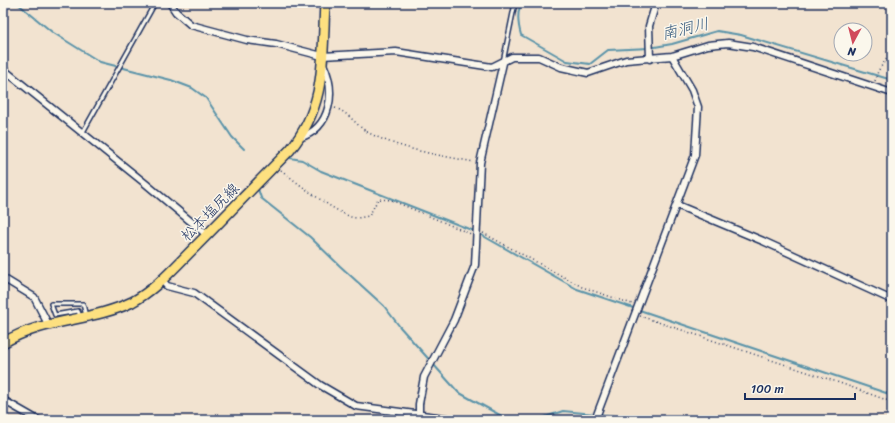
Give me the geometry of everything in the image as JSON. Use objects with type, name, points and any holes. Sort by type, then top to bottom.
[{"type":"main road","name":"松本塩尻線","points":[[3,343],[33,328],[120,308],[135,300],[162,280],[274,166],[299,138],[310,121],[317,101],[322,59],[325,3]]},
{"type":"street","points":[[170,3],[176,12],[191,25],[247,40],[276,44],[322,59],[396,52],[492,67],[512,58],[539,57],[561,67],[588,73],[626,60],[672,56],[708,45],[728,43],[753,47],[892,92]]},
{"type":"street","points":[[650,59],[649,26],[656,3]]},
{"type":"street","points":[[595,420],[677,205],[694,155],[698,107],[692,90],[672,56]]},
{"type":"street","points":[[299,138],[310,134],[316,129],[326,116],[329,106],[330,90],[322,59]]},
{"type":"street","points":[[419,418],[419,404],[424,377],[454,320],[475,265],[480,163],[503,63]]},
{"type":"street","points":[[3,69],[83,132],[207,235]]},
{"type":"street","points":[[677,205],[763,241],[892,300]]},
{"type":"street","points":[[3,278],[34,297],[48,324]]},
{"type":"street","points":[[162,280],[168,286],[194,293],[320,385],[348,403],[356,406],[419,418],[459,420]]},
{"type":"street","points":[[3,400],[38,420]]},
{"type":"lane","points":[[83,132],[155,3]]},
{"type":"lane","points":[[503,63],[515,3]]},
{"type":"lane","points":[[51,304],[83,304],[84,317],[78,310],[55,315],[51,304]]},
{"type":"path","points":[[873,86],[878,71],[892,51]]},
{"type":"path","points":[[329,106],[346,113],[361,128],[370,134],[411,150],[480,163]]},
{"type":"path","points":[[274,166],[350,217],[360,218],[369,216],[378,199],[382,198],[391,200],[477,233],[582,288],[638,306]]},
{"type":"path","points":[[635,314],[892,402]]},
{"type":"waterway","points":[[17,3],[52,32],[100,62],[171,80],[192,88],[206,98],[232,137],[244,149]]},
{"type":"waterway","name":"南洞川","points":[[522,3],[518,18],[521,35],[567,61],[590,64],[608,50],[649,48],[672,44],[717,31],[741,35],[892,80]]},
{"type":"waterway","points":[[290,158],[302,160],[321,171],[474,231]]},
{"type":"waterway","points":[[258,189],[261,198],[310,237],[384,306],[400,327],[458,392],[507,419],[512,420]]},
{"type":"waterway","points":[[478,233],[577,289],[892,395]]},
{"type":"waterway","points":[[536,420],[563,411],[615,416],[632,420]]}]
